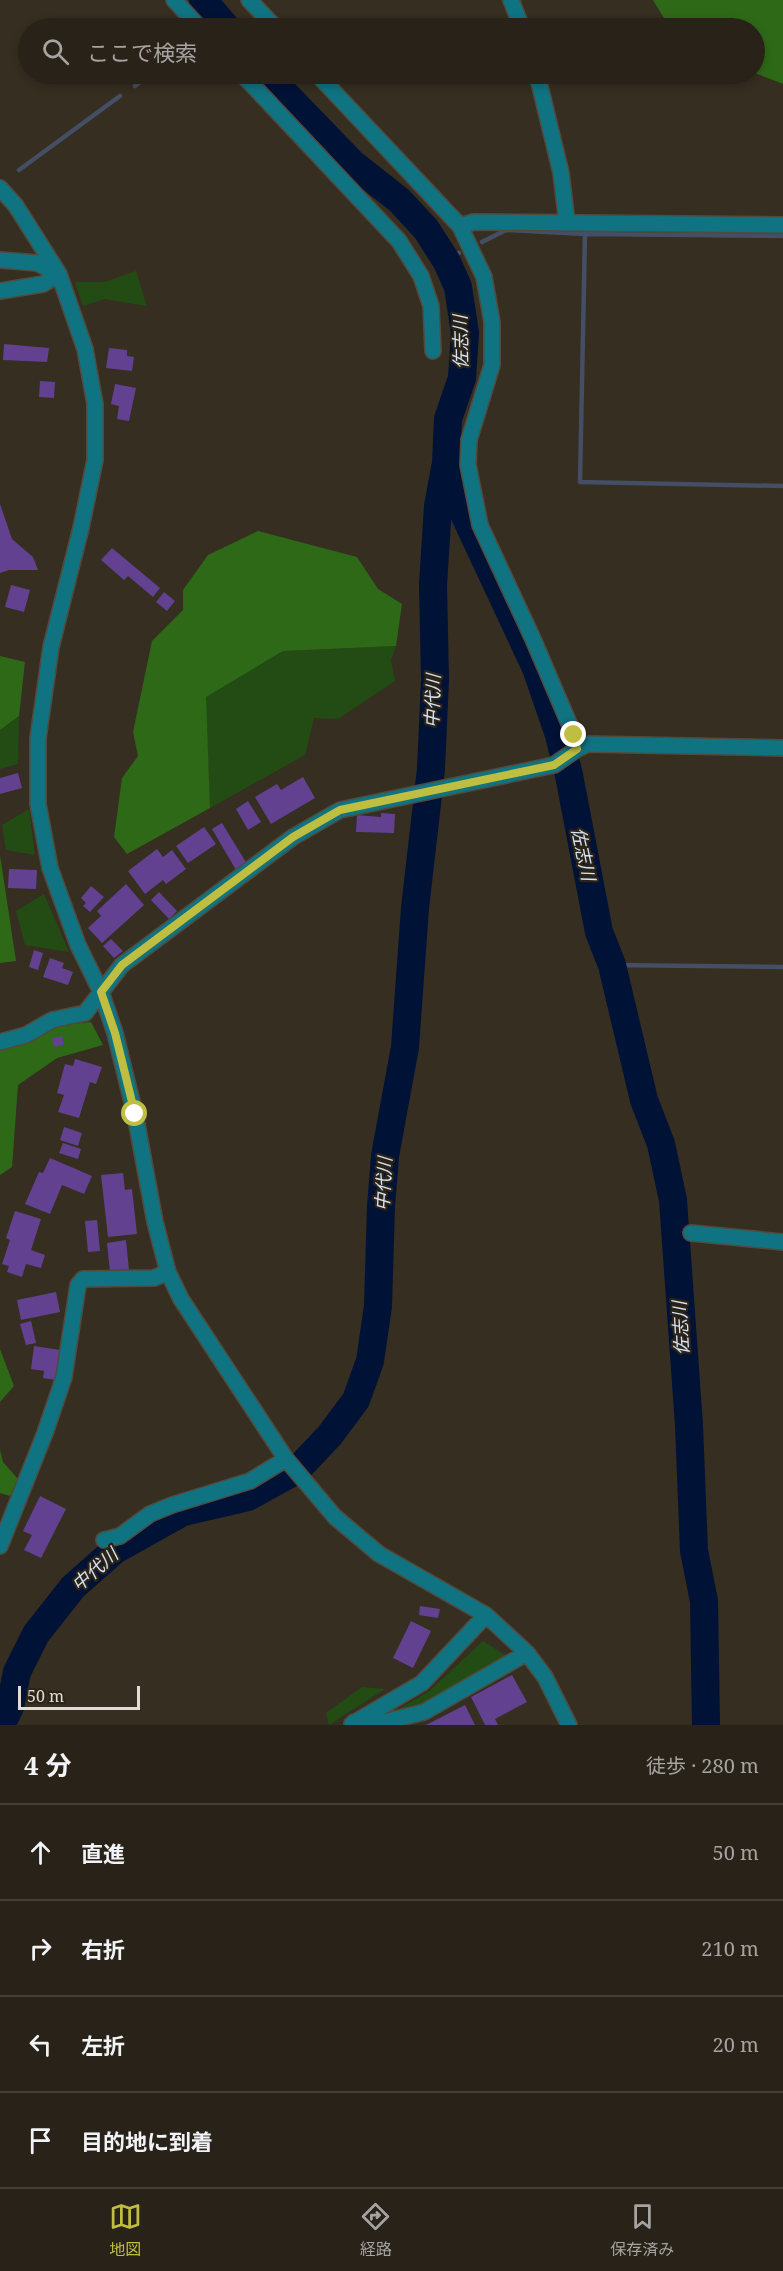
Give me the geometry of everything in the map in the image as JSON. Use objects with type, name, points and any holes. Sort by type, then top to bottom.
[{"type":"street","points":[[174,0],[191,18]]},
{"type":"street","points":[[249,0],[266,18]]},
{"type":"street","points":[[511,0],[518,18]]},
{"type":"street","points":[[251,84],[399,241],[421,276],[431,306],[433,351]]},
{"type":"street","points":[[326,84],[460,226],[484,277],[492,322],[492,365],[469,440],[468,465],[480,525],[533,639],[574,735],[577,749]]},
{"type":"street","points":[[539,84],[561,173],[567,223]]},
{"type":"street","points":[[0,188],[16,206],[59,274],[85,349],[95,404],[95,460],[81,528],[51,647],[38,738],[38,804],[50,868],[78,945],[101,992],[118,1044],[135,1114],[155,1222],[168,1272],[181,1299],[303,1482],[335,1517],[379,1554],[486,1615],[527,1653],[545,1677],[569,1725]]},
{"type":"street","points":[[460,226],[474,222],[783,225]]},
{"type":"street","points":[[0,260],[37,263],[59,274]]},
{"type":"street","points":[[0,291],[43,284],[59,274]]},
{"type":"street","points":[[0,1042],[26,1035],[52,1020],[85,1013],[122,965],[293,837],[340,810],[554,765],[588,744],[783,748]]},
{"type":"street","points":[[691,1233],[783,1242]]},
{"type":"street","points":[[0,1546],[41,1444],[64,1377],[78,1286],[83,1279],[154,1278],[168,1272]]},
{"type":"street","points":[[105,1540],[120,1536],[150,1514],[172,1505],[250,1481],[286,1459]]},
{"type":"street","points":[[352,1724],[422,1683],[486,1615]]},
{"type":"street","points":[[352,1724],[372,1725],[424,1713],[527,1653]]},
{"type":"green space","points":[[653,0],[783,0],[783,84],[765,77],[765,18],[664,18]]},
{"type":"green space","points":[[136,271],[147,306],[104,299],[83,306],[75,282],[105,282]]},
{"type":"green space","points":[[258,531],[357,557],[378,589],[402,604],[396,646],[283,651],[206,697],[210,808],[127,854],[114,837],[122,778],[138,756],[133,732],[152,641],[183,610],[183,590],[208,555]]},
{"type":"green space","points":[[396,646],[391,660],[395,681],[338,719],[314,718],[305,755],[210,808],[205,697],[283,651]]},
{"type":"green space","points":[[0,656],[25,662],[19,716],[0,730]]},
{"type":"green space","points":[[19,716],[18,764],[0,769],[0,730]]},
{"type":"green space","points":[[29,809],[35,855],[6,850],[2,825]]},
{"type":"green space","points":[[0,855],[16,961],[0,963]]},
{"type":"green space","points":[[44,894],[69,952],[25,945],[16,911]]},
{"type":"green space","points":[[91,1022],[103,1045],[57,1058],[18,1085],[12,1167],[0,1175],[0,1049],[61,1025]]},
{"type":"green space","points":[[0,1349],[14,1386],[0,1402]]},
{"type":"green space","points":[[0,1450],[3,1462],[18,1479],[10,1496],[0,1493]]},
{"type":"green space","points":[[483,1641],[507,1656],[428,1702],[398,1709],[428,1692]]},
{"type":"green space","points":[[362,1687],[385,1689],[329,1725],[326,1713]]},
{"type":"building","points":[[4,344],[49,348],[47,362],[3,360]]},
{"type":"building","points":[[109,348],[127,350],[127,356],[134,357],[132,371],[106,368]]},
{"type":"building","points":[[40,381],[55,382],[54,398],[39,397]]},
{"type":"building","points":[[115,384],[136,388],[129,421],[117,419],[119,406],[111,404]]},
{"type":"building","points":[[0,504],[12,539],[33,557],[38,570],[9,570],[0,573]]},
{"type":"building","points":[[112,548],[160,588],[153,597],[128,576],[124,580],[101,560]]},
{"type":"building","points":[[11,585],[30,590],[24,612],[5,607]]},
{"type":"building","points":[[164,592],[175,601],[167,611],[156,602]]},
{"type":"building","points":[[18,773],[22,788],[0,794],[0,778]]},
{"type":"building","points":[[303,777],[315,798],[271,824],[255,797],[277,784],[281,790]]},
{"type":"building","points":[[248,801],[261,822],[248,830],[236,809]]},
{"type":"building","points":[[381,813],[395,814],[394,833],[356,832],[357,815],[381,817]]},
{"type":"building","points":[[222,823],[247,864],[236,870],[212,829]]},
{"type":"building","points":[[204,827],[216,844],[188,863],[176,846]]},
{"type":"building","points":[[157,849],[163,857],[172,850],[186,869],[166,884],[163,880],[145,894],[128,871]]},
{"type":"building","points":[[9,869],[37,870],[36,889],[8,888]]},
{"type":"building","points":[[126,884],[144,905],[102,943],[88,928],[101,916],[97,911]]},
{"type":"building","points":[[91,886],[104,897],[90,912],[83,906],[86,903],[81,898]]},
{"type":"building","points":[[159,892],[177,911],[169,919],[151,900]]},
{"type":"building","points":[[111,939],[123,951],[114,958],[103,946]]},
{"type":"building","points":[[34,950],[43,953],[38,970],[29,967]]},
{"type":"building","points":[[50,958],[64,963],[62,968],[73,972],[68,985],[43,977]]},
{"type":"building","points":[[62,1036],[64,1045],[54,1047],[52,1038]]},
{"type":"building","points":[[75,1059],[102,1067],[96,1084],[90,1082],[79,1118],[58,1112],[64,1095],[57,1093],[65,1064],[73,1066]]},
{"type":"building","points":[[64,1127],[82,1133],[78,1146],[60,1140]]},
{"type":"building","points":[[63,1143],[81,1149],[78,1159],[59,1153]]},
{"type":"building","points":[[50,1158],[92,1176],[84,1194],[62,1185],[50,1214],[25,1204],[39,1172],[43,1173]]},
{"type":"building","points":[[123,1173],[125,1190],[132,1189],[137,1234],[108,1237],[101,1175]]},
{"type":"building","points":[[15,1211],[41,1219],[31,1250],[45,1255],[41,1268],[26,1264],[22,1277],[7,1272],[9,1266],[2,1264],[10,1240],[6,1238]]},
{"type":"building","points":[[97,1220],[100,1251],[88,1252],[85,1221]]},
{"type":"building","points":[[126,1240],[129,1270],[110,1272],[107,1243]]},
{"type":"building","points":[[56,1292],[60,1312],[21,1320],[17,1300]]},
{"type":"building","points":[[31,1321],[36,1343],[26,1345],[20,1324]]},
{"type":"building","points":[[34,1346],[60,1350],[56,1380],[43,1378],[44,1371],[31,1369]]},
{"type":"building","points":[[40,1496],[66,1509],[41,1558],[24,1550],[32,1535],[23,1531]]},
{"type":"building","points":[[420,1606],[440,1609],[438,1618],[419,1615]]},
{"type":"building","points":[[411,1621],[431,1631],[413,1668],[393,1658]]},
{"type":"building","points":[[512,1675],[527,1702],[495,1719],[498,1725],[485,1725],[471,1697]]},
{"type":"building","points":[[465,1705],[475,1725],[426,1725]]},
{"type":"waterway","name":"佐志川","points":[[203,0],[218,18]]},
{"type":"waterway","name":"佐志川","points":[[276,84],[352,163],[399,200],[426,229],[447,262],[458,287],[465,333],[462,378],[448,419],[446,463],[457,499],[536,668],[559,735],[569,775],[599,932],[612,965],[644,1100],[661,1144],[673,1200],[689,1425],[694,1551],[704,1601],[706,1725]]},
{"type":"waterway","points":[[19,170],[120,96]]},
{"type":"waterway","points":[[482,242],[506,230],[585,234],[580,482],[783,486]]},
{"type":"waterway","points":[[585,234],[783,236]]},
{"type":"waterway","points":[[447,262],[459,253]]},
{"type":"waterway","name":"中代川","points":[[1,1725],[10,1707],[17,1672],[36,1634],[73,1587],[115,1550],[183,1512],[248,1497],[297,1470],[330,1435],[356,1400],[370,1361],[378,1306],[385,1156],[405,1047],[415,908],[431,769],[435,679],[433,585],[438,506],[445,468]]},
{"type":"waterway","points":[[612,965],[783,967]]},
{"type":"route","points":[[135,1114],[115,1033],[101,992],[122,965],[293,837],[340,810],[554,765],[577,749],[574,735]]}]
